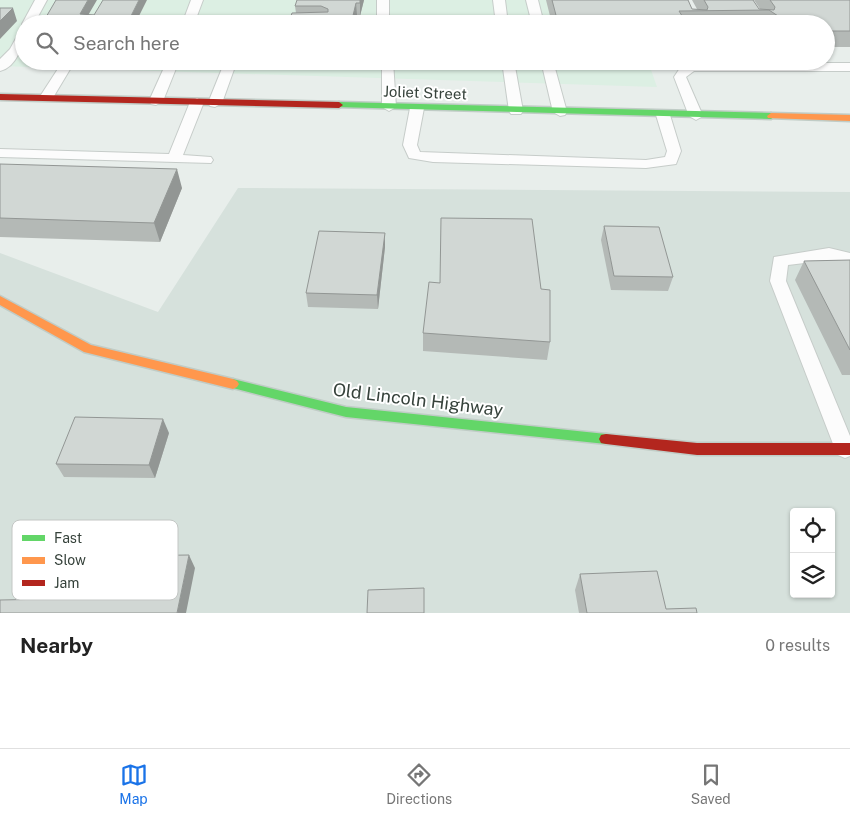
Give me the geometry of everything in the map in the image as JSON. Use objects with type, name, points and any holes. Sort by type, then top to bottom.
[{"type":"main road","name":"Joliet Street","points":[[0,97],[696,116],[850,118]]},
{"type":"main road","name":"Old Lincoln Highway","points":[[0,300],[88,349],[346,412],[697,449],[847,449]]},
{"type":"lane","points":[[33,15],[41,0]]},
{"type":"lane","points":[[192,15],[198,0]]},
{"type":"lane","points":[[383,0],[383,15]]},
{"type":"lane","points":[[499,0],[501,15]]},
{"type":"lane","points":[[532,0],[536,15]]},
{"type":"lane","points":[[0,67],[15,50]]},
{"type":"lane","points":[[835,67],[850,67]]},
{"type":"lane","points":[[46,98],[63,70]]},
{"type":"lane","points":[[156,101],[169,70]]},
{"type":"lane","points":[[215,103],[228,70]]},
{"type":"lane","points":[[388,70],[389,108]]},
{"type":"lane","points":[[509,70],[516,111]]},
{"type":"lane","points":[[549,70],[560,112]]},
{"type":"lane","points":[[686,70],[680,77],[696,116]]},
{"type":"lane","points":[[174,159],[197,102]]},
{"type":"lane","points":[[417,108],[410,145],[414,155],[432,158],[607,163],[646,164],[671,161],[674,151],[664,115]]},
{"type":"lane","points":[[0,153],[206,160]]},
{"type":"lane","points":[[847,449],[778,281],[780,261],[829,254],[850,259]]},
{"type":"shaded area","points":[[0,0],[624,0],[630,15],[15,15],[15,66],[0,66]]},
{"type":"shaded area","points":[[125,70],[651,70],[657,87]]},
{"type":"shaded area","points":[[238,188],[850,192],[850,613],[0,613],[0,253],[158,312]]},
{"type":"building","points":[[56,0],[88,0],[80,14],[94,15],[47,15]]},
{"type":"building","points":[[103,0],[139,0],[132,15],[94,15]]},
{"type":"building","points":[[297,0],[360,0],[360,3],[356,3],[353,15],[291,15],[292,13],[328,12],[328,9],[321,6],[295,6]]},
{"type":"building","points":[[552,0],[688,0],[692,9],[707,10],[708,7],[704,0],[753,0],[759,9],[774,10],[775,7],[770,0],[850,0],[850,31],[835,31],[835,15],[776,15],[769,10],[679,11],[682,15],[556,15]]},
{"type":"building","points":[[0,8],[13,8],[0,21]]},
{"type":"building","points":[[0,164],[177,169],[154,223],[0,218]]},
{"type":"building","points":[[441,218],[532,219],[541,289],[550,290],[550,342],[423,333],[429,282],[440,283]]},
{"type":"building","points":[[604,226],[659,227],[673,277],[614,276]]},
{"type":"building","points":[[319,231],[385,233],[377,295],[306,293]]},
{"type":"building","points":[[850,260],[850,350],[804,261]]},
{"type":"building","points":[[75,417],[163,419],[149,465],[56,464]]},
{"type":"building","points":[[178,555],[189,555],[177,613],[0,613],[0,600],[178,600]]},
{"type":"building","points":[[657,571],[666,609],[696,608],[697,613],[587,613],[580,574]]},
{"type":"building","points":[[424,588],[424,613],[367,613],[368,590]]},
{"type":"traffic: fast","points":[[339,105],[771,116]]},
{"type":"traffic: fast","points":[[233,384],[346,412],[606,439]]},
{"type":"traffic: slow","points":[[771,116],[850,118]]},
{"type":"traffic: slow","points":[[0,300],[88,349],[233,384]]},
{"type":"traffic: jam","points":[[0,97],[339,105]]},
{"type":"traffic: jam","points":[[606,439],[697,449],[850,449]]}]
